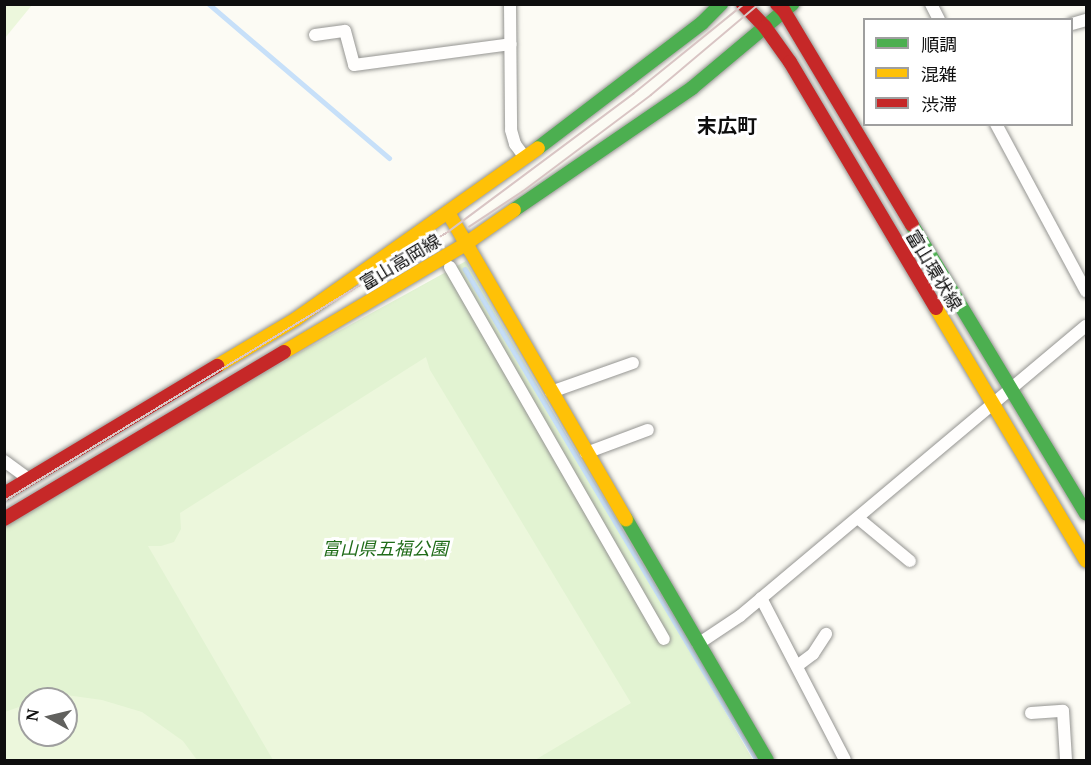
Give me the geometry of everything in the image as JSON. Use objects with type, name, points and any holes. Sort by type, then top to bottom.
[{"type":"main road","name":"富山高岡線","points":[[4,494],[276,332],[449,214],[696,27],[720,4]]},
{"type":"main road","name":"富山環状線","points":[[743,4],[765,27],[790,62],[1086,561]]},
{"type":"main road","name":"富山高岡線","points":[[4,519],[464,244],[692,88],[765,27],[784,7]]},
{"type":"main road","name":"富山環状線","points":[[784,7],[1086,514]]},
{"type":"main road","points":[[449,214],[464,244],[767,760]]},
{"type":"street","points":[[510,4],[511,130],[525,158]]},
{"type":"street","points":[[931,4],[938,18]]},
{"type":"street","points":[[315,35],[345,31],[354,65],[510,44]]},
{"type":"street","points":[[997,126],[1086,291]]},
{"type":"street","points":[[450,267],[664,639]]},
{"type":"street","points":[[698,644],[740,616],[859,519],[1086,326]]},
{"type":"street","points":[[551,392],[633,363]]},
{"type":"street","points":[[586,453],[648,430]]},
{"type":"street","points":[[4,461],[29,479]]},
{"type":"street","points":[[859,519],[910,561]]},
{"type":"street","points":[[762,598],[845,760]]},
{"type":"street","points":[[797,666],[813,654],[826,634]]},
{"type":"street","points":[[1031,712],[1062,711],[1066,760]]},
{"type":"green space","points":[[4,5],[32,5],[5,38]]},
{"type":"green space","name":"富山県五福公園","points":[[466,261],[753,760],[5,760],[4,518],[88,469]]},
{"type":"green space","points":[[426,357],[430,370],[631,703],[535,760],[273,760],[148,546],[161,546],[174,542],[181,529],[180,513]]},
{"type":"green space","points":[[78,697],[102,700],[142,712],[183,741],[197,760],[5,760],[5,712],[18,707],[18,747],[78,747]]},
{"type":"waterway","points":[[209,4],[389,158]]},
{"type":"waterway","points":[[465,269],[757,760]]},
{"type":"tram line","points":[[4,501],[448,232],[633,94],[744,4]]},
{"type":"tram line","points":[[469,227],[522,192],[651,95],[759,4]]},
{"type":"traffic: fast","points":[[538,148],[702,23],[721,4]]},
{"type":"traffic: fast","points":[[514,210],[692,88],[792,4]]},
{"type":"traffic: fast","points":[[912,225],[1086,514]]},
{"type":"traffic: fast","points":[[626,519],[767,760]]},
{"type":"traffic: slow","points":[[217,366],[296,319],[538,148]]},
{"type":"traffic: slow","points":[[284,352],[464,245],[514,210]]},
{"type":"traffic: slow","points":[[449,214],[626,519]]},
{"type":"traffic: slow","points":[[936,308],[1086,561]]},
{"type":"traffic: jam","points":[[743,4],[765,27],[790,62],[936,308]]},
{"type":"traffic: jam","points":[[777,4],[784,11],[912,225]]},
{"type":"traffic: jam","points":[[4,519],[284,352]]},
{"type":"traffic: jam","points":[[4,494],[217,366]]},
{"type":"district","name":"末広町","points":[[727,125]]}]
